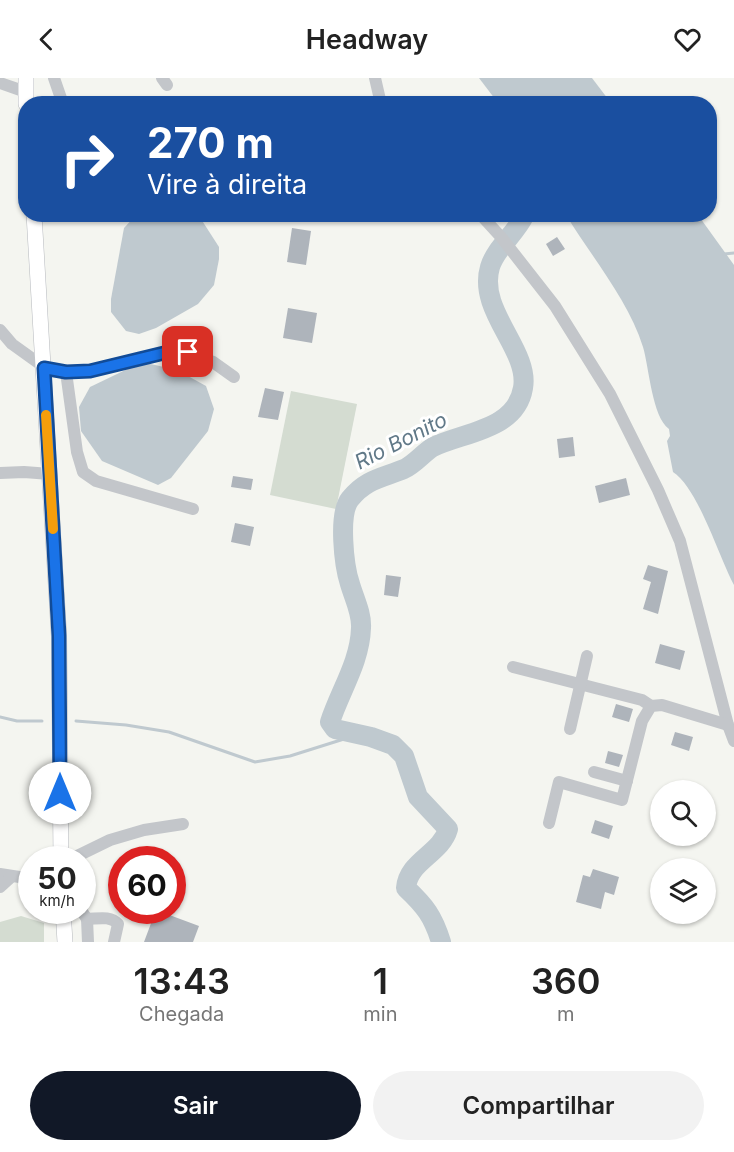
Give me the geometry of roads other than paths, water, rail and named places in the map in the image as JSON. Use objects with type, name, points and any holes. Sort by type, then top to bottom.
[{"type":"main road","points":[[35,222],[59,636],[61,846]]},
{"type":"main road","points":[[64,924],[65,942]]},
{"type":"street","points":[[54,78],[60,96]]},
{"type":"street","points":[[375,78],[379,96]]},
{"type":"street","points":[[0,83],[26,91]]},
{"type":"street","points":[[487,222],[555,306],[610,394],[658,490],[680,541],[734,741]]},
{"type":"street","points":[[0,330],[12,344],[44,368],[66,372],[90,371],[164,353],[188,352],[213,362],[234,377]]},
{"type":"street","points":[[66,372],[77,452],[83,472],[96,481],[193,509]]},
{"type":"street","points":[[0,473],[50,474]]},
{"type":"street","points":[[570,729],[587,656]]},
{"type":"street","points":[[513,667],[642,700],[651,706],[662,705],[728,725]]},
{"type":"street","points":[[549,823],[559,782],[622,800],[642,721],[651,706]]},
{"type":"street","points":[[594,772],[627,781]]},
{"type":"street","points":[[96,847],[110,840],[144,830],[183,824]]},
{"type":"street","points":[[0,887],[5,875]]},
{"type":"street","points":[[96,916],[111,918],[118,924],[114,942]]},
{"type":"street","points":[[85,924],[88,942]]},
{"type":"waterway","name":"Rio Bonito","points":[[441,942],[428,912],[406,888],[412,871],[439,845],[448,829],[418,797],[404,756],[393,745],[371,737],[335,729],[330,722],[357,653],[361,628],[359,611],[346,565],[343,540],[344,516],[350,499],[362,487],[408,467],[433,447],[487,428],[500,421],[518,402],[523,388],[523,374],[519,359],[497,315],[488,283],[493,260],[520,222]]},
{"type":"waterway","points":[[724,254],[734,253]]},
{"type":"waterway","points":[[0,717],[17,721],[42,721]]},
{"type":"waterway","points":[[76,721],[126,725],[169,732],[255,762],[290,756],[344,739],[349,732]]}]
